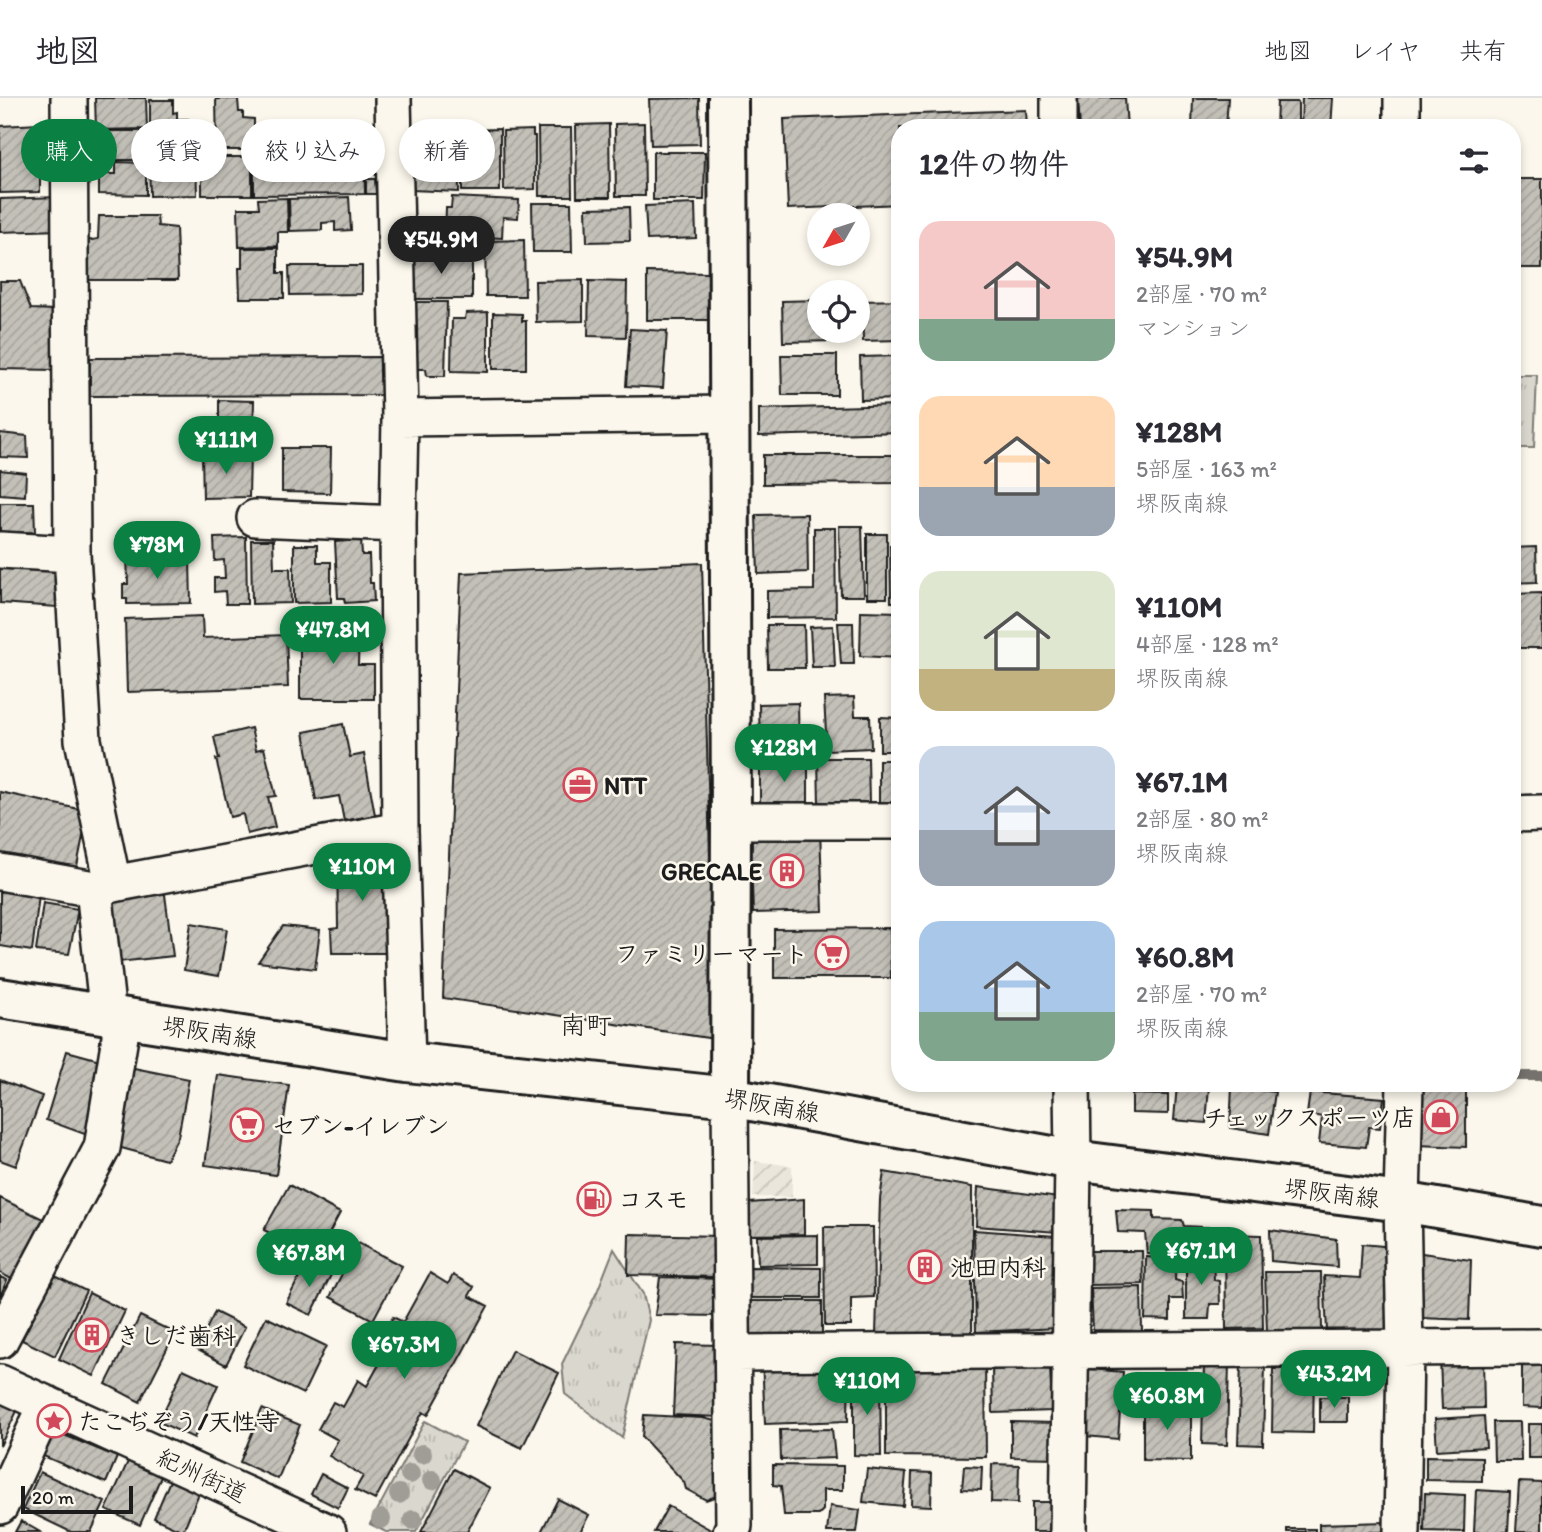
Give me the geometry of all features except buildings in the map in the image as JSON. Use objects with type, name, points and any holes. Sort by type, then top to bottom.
[{"type":"main road","points":[[728,98],[730,1097]]},
{"type":"main road","name":"堺阪南線","points":[[0,998],[407,1062],[730,1097],[1073,1160],[1402,1202],[1542,1226]]},
{"type":"street","points":[[0,1340],[102,1148],[115,1017],[104,886],[83,740],[72,554],[69,98]]},
{"type":"street","points":[[393,98],[400,418],[400,830],[407,1062]]},
{"type":"street","points":[[1059,98],[1059,119]]},
{"type":"street","points":[[1402,98],[1402,119]]},
{"type":"street","points":[[400,418],[730,414]]},
{"type":"street","points":[[255,518],[398,524]]},
{"type":"street","points":[[0,550],[72,554]]},
{"type":"street","points":[[1521,814],[1542,813]]},
{"type":"street","points":[[731,821],[891,821]]},
{"type":"street","points":[[0,873],[104,886],[400,830]]},
{"type":"street","points":[[1068,1532],[1072,1092]]},
{"type":"street","points":[[1402,1532],[1405,1092]]},
{"type":"street","points":[[730,1097],[738,1530]]},
{"type":"street","points":[[733,1353],[1542,1347]]},
{"type":"street","name":"紀州街道","points":[[0,1383],[327,1532]]},
{"type":"street","points":[[0,1506],[47,1404]]},
{"type":"shaded area","points":[[755,1161],[792,1166],[792,1197],[753,1197]]},
{"type":"green space","points":[[1521,375],[1537,375],[1534,448],[1521,448]]},
{"type":"green space","points":[[614,1249],[643,1294],[649,1320],[622,1438],[565,1394],[562,1364],[597,1292]]},
{"type":"green space","points":[[425,1421],[464,1442],[416,1532],[386,1532],[370,1524]]},
{"type":"waterway","points":[[1521,1076],[1542,1076]]},
{"type":"place","name":"NTT","points":[[580,785]]},
{"type":"place","name":"GRECALE","points":[[787,871]]},
{"type":"place","name":"ファミリーマート","points":[[832,953]]},
{"type":"place","name":"チェックスポーツ店","points":[[1441,1117]]},
{"type":"place","name":"セブン-イレブン","points":[[247,1125]]},
{"type":"place","name":"コスモ","points":[[594,1199]]},
{"type":"place","name":"池田内科","points":[[925,1267]]},
{"type":"place","name":"きしだ歯科","points":[[92,1335]]},
{"type":"place","name":"たこぢぞう/天性寺","points":[[54,1421]]},
{"type":"district","name":"南町","points":[[586,1025]]}]
